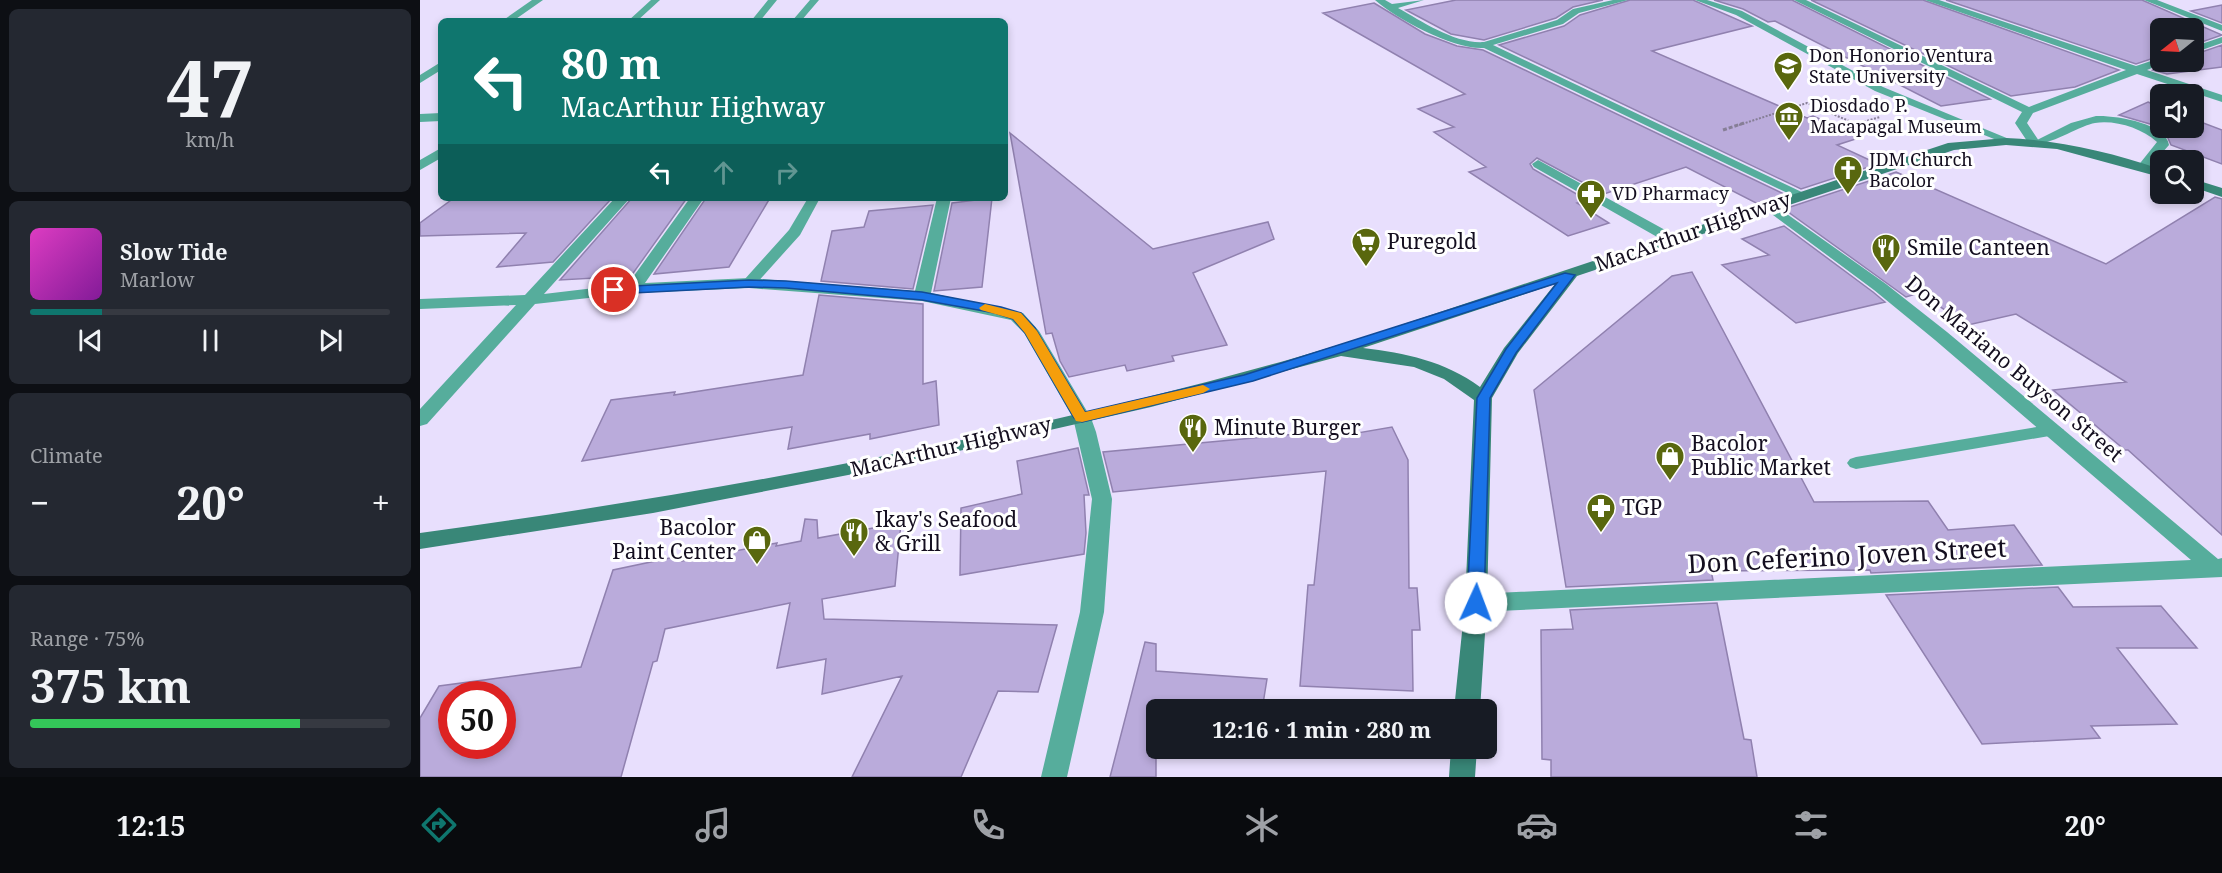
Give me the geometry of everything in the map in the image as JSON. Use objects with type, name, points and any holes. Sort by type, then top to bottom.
[{"type":"main road","name":"MacArthur Highway","points":[[420,541],[697,499],[890,462],[1248,378],[1570,275],[1952,146],[2003,140],[2036,142],[2095,153],[2150,169]]},
{"type":"main road","points":[[2204,187],[2222,193]]},
{"type":"main road","points":[[1468,699],[1476,603],[1484,398],[1510,352],[1570,275]]},
{"type":"main road","points":[[1338,351],[1421,361],[1459,378],[1484,398]]},
{"type":"main road","points":[[1462,777],[1463,759]]},
{"type":"street","points":[[511,18],[538,0]]},
{"type":"street","points":[[1799,0],[2029,111]]},
{"type":"street","points":[[1930,0],[2222,99]]},
{"type":"street","points":[[2149,0],[2222,28]]},
{"type":"street","points":[[2204,46],[2222,40]]},
{"type":"street","points":[[2036,142],[2021,123],[2029,111],[2150,65]]},
{"type":"street","points":[[420,80],[438,67]]},
{"type":"street","points":[[420,118],[438,117]]},
{"type":"street","points":[[420,166],[438,154]]},
{"type":"street","points":[[420,420],[620,201]]},
{"type":"street","points":[[633,288],[695,201]]},
{"type":"street","points":[[922,296],[943,201]]},
{"type":"street","name":"Don Mariano Buyson Street","points":[[1770,206],[1880,287],[2055,430],[2219,570]]},
{"type":"street","points":[[420,304],[530,300],[633,288],[749,283],[922,296],[1017,316],[1030,331],[1082,418],[1088,432],[1102,499],[1092,612],[1054,777]]},
{"type":"street","name":"Don Ceferino Joven Street","points":[[1476,603],[2219,570]]},
{"type":"lane","points":[[635,18],[656,0]]},
{"type":"lane","points":[[758,18],[773,0]]},
{"type":"lane","points":[[799,18],[815,0]]},
{"type":"lane","points":[[1379,0],[1427,28],[1471,46],[1485,45],[1560,22],[1576,11],[1624,0]]},
{"type":"lane","points":[[1389,7],[1420,0]]},
{"type":"lane","points":[[1699,0],[1740,13],[1879,89],[2003,140]]},
{"type":"lane","points":[[1485,45],[1802,195]]},
{"type":"lane","points":[[2036,142],[2088,120],[2128,124],[2150,132],[2163,141],[2163,145],[2143,167]]},
{"type":"lane","points":[[1538,164],[1671,239]]},
{"type":"lane","points":[[749,283],[795,232],[812,201]]},
{"type":"lane","points":[[1856,463],[2055,430]]},
{"type":"path","points":[[1719,131],[1807,103],[1856,124],[1883,116]]},
{"type":"building","points":[[1456,0],[1603,0],[1573,7],[1556,18],[1484,40],[1451,34],[1406,10]]},
{"type":"building","points":[[1630,0],[1693,0],[1752,26],[1652,51],[1807,118],[1813,116],[1862,137],[1837,145],[1878,164],[1801,189],[1499,45],[1564,26],[1580,15]]},
{"type":"building","points":[[1714,0],[1792,0],[1990,99],[1941,106],[1775,21],[1768,22],[1743,9]]},
{"type":"building","points":[[1811,0],[1923,0],[2119,70],[2075,87],[2011,96]]},
{"type":"building","points":[[1946,0],[2142,0],[2183,18],[2150,18],[2150,59],[2136,64]]},
{"type":"building","points":[[1374,3],[1425,34],[1457,46],[1483,50],[1786,195],[1758,204],[1686,167],[1604,194],[1537,158],[1530,164],[1533,169],[1587,200],[1577,203],[1609,223],[1568,236],[1469,172],[1486,167],[1434,132],[1454,127],[1418,109],[1465,94],[1323,13]]},
{"type":"building","points":[[2222,5],[2222,23],[2191,11]]},
{"type":"building","points":[[2204,27],[2222,35],[2204,41]]},
{"type":"building","points":[[2222,45],[2222,67],[2204,69],[2204,51]]},
{"type":"building","points":[[2160,72],[2183,72],[2167,74]]},
{"type":"building","points":[[2148,102],[2150,103],[2150,124],[2119,115]]},
{"type":"building","points":[[2204,123],[2222,130],[2222,164],[2204,157],[2204,150],[2184,150],[2171,145],[2168,138],[2204,138]]},
{"type":"building","points":[[1010,133],[1153,249],[1268,222],[1274,239],[1193,273],[1227,345],[1172,356],[1174,361],[1127,371],[1125,365],[1069,377],[1060,361],[1052,333],[1046,334]]},
{"type":"building","points":[[1896,172],[2106,264],[2215,197],[2222,199],[2222,535],[2128,450],[2125,450],[2053,390],[2126,382],[2016,314],[1968,325],[1919,293],[1906,297],[1784,209]]},
{"type":"building","points":[[450,201],[609,201],[553,262],[497,267],[526,233],[420,236],[420,223]]},
{"type":"building","points":[[629,201],[685,201],[631,276],[560,280]]},
{"type":"building","points":[[704,201],[768,201],[729,267],[654,274]]},
{"type":"building","points":[[992,201],[982,287],[934,291],[952,203]]},
{"type":"building","points":[[933,205],[913,289],[821,281],[832,231],[864,227],[869,211]]},
{"type":"building","points":[[1784,226],[1885,302],[1796,323],[1722,265],[1769,255],[1742,239]]},
{"type":"building","name":"Bacolor Public Market","points":[[1692,272],[1814,502],[1928,501],[1948,530],[2014,525],[2042,565],[1871,573],[1870,570],[1711,571],[1713,580],[1566,587],[1534,390],[1672,276]]},
{"type":"building","points":[[819,295],[923,304],[923,384],[936,381],[939,425],[870,439],[870,434],[788,449],[792,427],[582,461],[611,400],[675,392],[674,395],[803,375]]},
{"type":"building","points":[[1392,427],[1408,460],[1409,588],[1417,588],[1420,630],[1412,630],[1413,691],[1300,686],[1308,585],[1314,585],[1326,471],[1113,492],[1103,452],[1307,433],[1307,436],[1351,429],[1352,434]]},
{"type":"building","points":[[1078,448],[1089,495],[1084,495],[1086,533],[1084,554],[960,575],[961,508],[1022,494],[1017,461]]},
{"type":"building","points":[[805,519],[817,520],[818,538],[901,523],[895,586],[822,599],[824,619],[1057,625],[1038,692],[998,691],[961,777],[852,777],[902,676],[822,694],[826,659],[777,668],[790,603],[665,629],[657,661],[653,662],[621,777],[420,777],[420,718],[438,688],[438,759],[516,759],[516,681],[476,681],[581,667],[613,570],[684,555],[682,561],[777,543],[776,546],[801,541]]},
{"type":"building","points":[[2058,587],[2073,607],[2161,606],[2197,648],[2117,648],[2177,724],[2091,726],[2100,738],[1982,744],[1886,595]]},
{"type":"building","points":[[1717,603],[1744,739],[1751,740],[1757,777],[1551,777],[1551,760],[1542,759],[1541,630],[1573,629],[1570,610]]},
{"type":"building","points":[[1145,642],[1156,644],[1156,671],[1267,679],[1264,699],[1146,699],[1146,759],[1156,759],[1156,777],[1110,777]]},
{"type":"slow traffic","points":[[985,308],[1017,316],[1030,331],[1082,418],[1203,389]]},
{"type":"place","name":"Don Honorio Ventura State University","points":[[1788,92]]},
{"type":"place","name":"Diosdado P. Macapagal Museum","points":[[1789,142]]},
{"type":"place","name":"JDM Church Bacolor","points":[[1848,196]]},
{"type":"place","name":"VD Pharmacy","points":[[1591,220]]},
{"type":"place","name":"Puregold","points":[[1366,268]]},
{"type":"place","name":"Smile Canteen","points":[[1886,274]]},
{"type":"place","name":"Minute Burger","points":[[1193,454]]},
{"type":"place","name":"Bacolor Public Market","points":[[1670,482]]},
{"type":"place","name":"TGP","points":[[1601,534]]},
{"type":"place","name":"Ikay's Seafood & Grill","points":[[854,558]]},
{"type":"place","name":"Bacolor Paint Center","points":[[757,566]]},
{"type":"route","points":[[614,290],[749,283],[786,284],[922,296],[997,310],[1017,316],[1030,331],[1082,418],[1248,378],[1570,275],[1534,318],[1510,352],[1484,398],[1476,603]]}]
